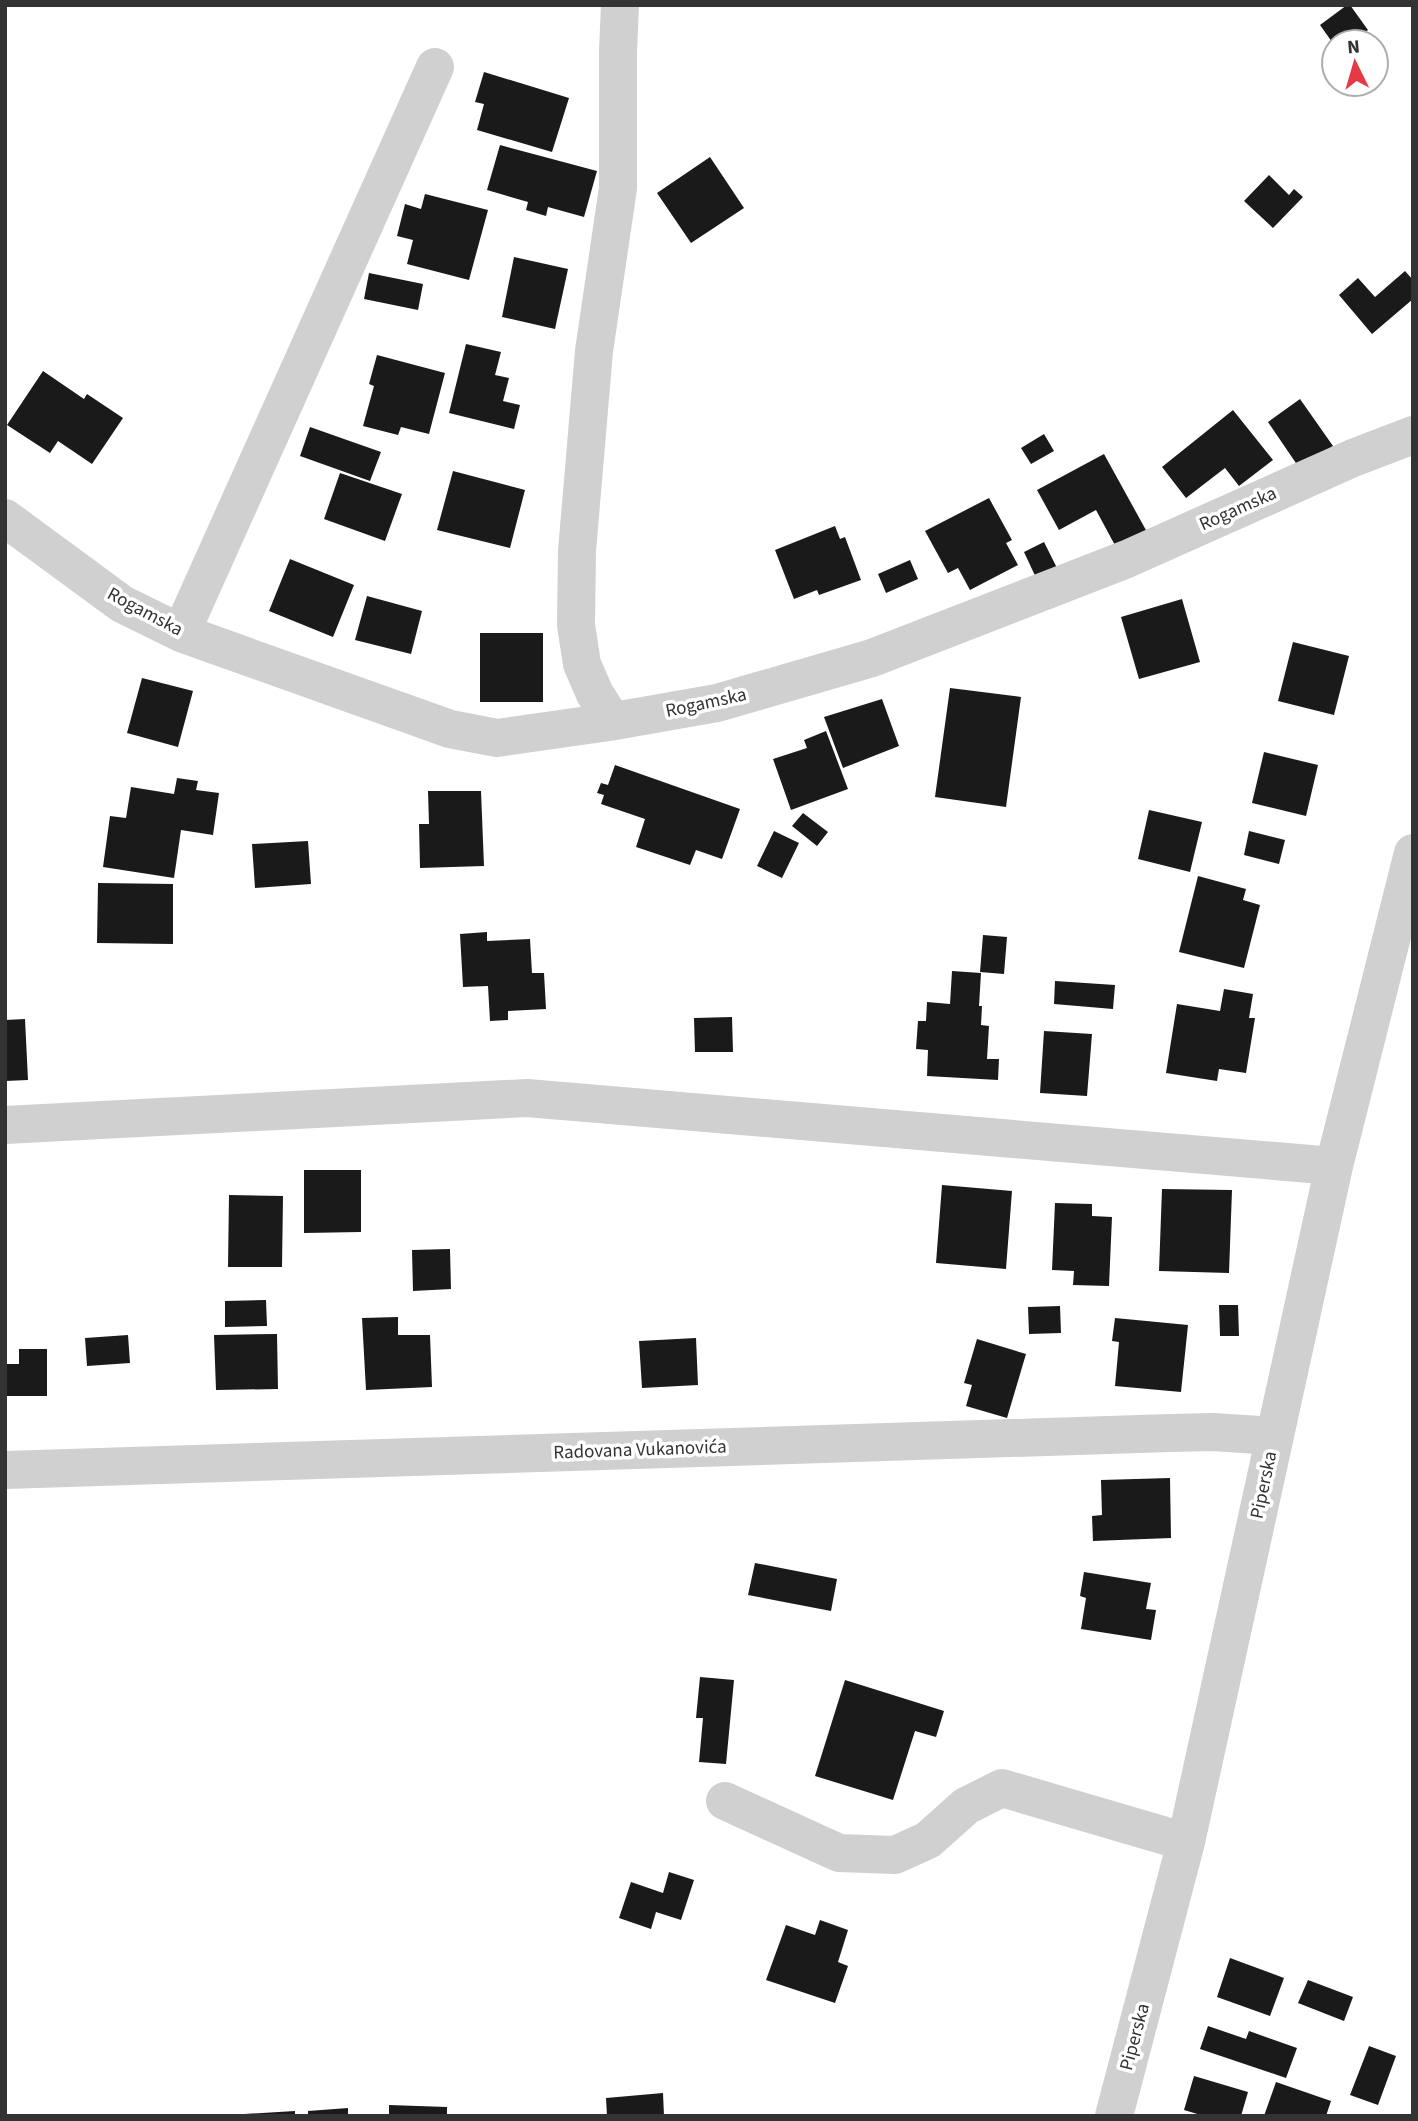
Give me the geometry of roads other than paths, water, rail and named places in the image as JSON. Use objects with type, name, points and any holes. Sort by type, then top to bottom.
[{"type":"street","points":[[609,722],[582,664],[576,625],[577,551],[594,351],[618,188],[620,5]]},
{"type":"street","points":[[181,633],[435,67]]},
{"type":"street","name":"Rogamska","points":[[5,518],[122,604],[181,633],[450,729],[496,738],[717,703],[872,658],[1127,559],[1353,458],[1413,435]]},
{"type":"street","name":"Piperska","points":[[1114,2116],[1186,1842],[1334,1166],[1413,853]]},
{"type":"street","points":[[5,1125],[527,1098],[1334,1166]]},
{"type":"street","name":"Radovana Vukanovića","points":[[5,1469],[1170,1433],[1213,1432],[1274,1436]]},
{"type":"street","points":[[725,1801],[839,1853],[895,1855],[928,1840],[966,1806],[1002,1788],[1186,1842]]}]
